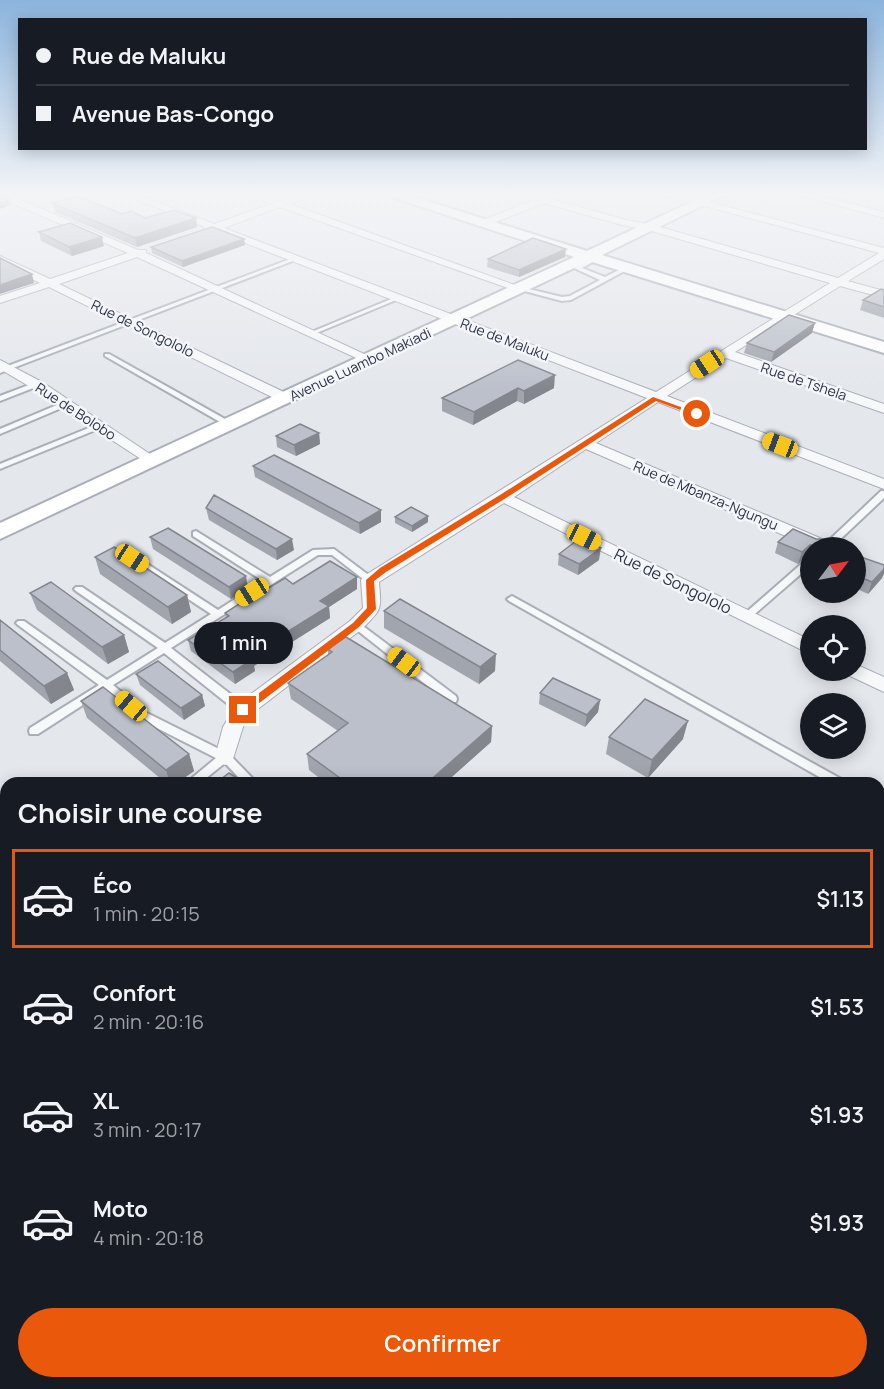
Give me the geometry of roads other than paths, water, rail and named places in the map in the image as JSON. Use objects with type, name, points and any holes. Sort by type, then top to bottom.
[{"type":"main road","name":"Avenue Luambo Makiadi","points":[[0,532],[587,259]]},
{"type":"main road","points":[[597,259],[884,348]]},
{"type":"street","points":[[0,300],[120,259]]},
{"type":"street","points":[[150,259],[369,359]]},
{"type":"street","name":"Rue de Maluku","points":[[295,259],[884,484]]},
{"type":"street","points":[[435,259],[520,289]]},
{"type":"street","points":[[760,259],[884,295]]},
{"type":"street","points":[[225,757],[233,727],[243,710],[356,625],[372,609],[370,580],[874,259]]},
{"type":"street","name":"Rue de Songololo","points":[[0,260],[285,398]]},
{"type":"street","name":"Rue de Tshela","points":[[724,353],[884,408]]},
{"type":"street","name":"Rue de Bolobo","points":[[2,367],[37,385],[152,460]]},
{"type":"street","name":"Rue de Mbanza-Ngungu","points":[[584,443],[804,537]]},
{"type":"street","name":"Rue de Songololo","points":[[503,497],[800,643]]},
{"type":"street","points":[[866,676],[884,685]]},
{"type":"lane","points":[[2,367],[132,322],[295,259]]},
{"type":"lane","points":[[589,259],[577,268],[606,280]]},
{"type":"lane","points":[[520,289],[562,299],[571,298],[627,268]]},
{"type":"lane","points":[[312,333],[398,298]]},
{"type":"lane","points":[[107,355],[230,424]]},
{"type":"lane","points":[[0,399],[37,385]]},
{"type":"lane","points":[[0,432],[67,405]]},
{"type":"lane","points":[[0,467],[99,426]]},
{"type":"lane","points":[[838,537],[884,493]]},
{"type":"lane","points":[[196,534],[269,582]]},
{"type":"lane","points":[[34,730],[316,552],[334,552],[370,580]]},
{"type":"lane","points":[[132,558],[217,614]]},
{"type":"lane","points":[[746,617],[800,570]]},
{"type":"lane","points":[[79,589],[163,647],[243,710]]},
{"type":"lane","points":[[512,599],[828,777]]},
{"type":"lane","points":[[21,623],[105,684],[144,716],[225,757],[245,777]]},
{"type":"lane","points":[[356,625],[452,699]]},
{"type":"lane","points":[[200,777],[225,757]]}]
